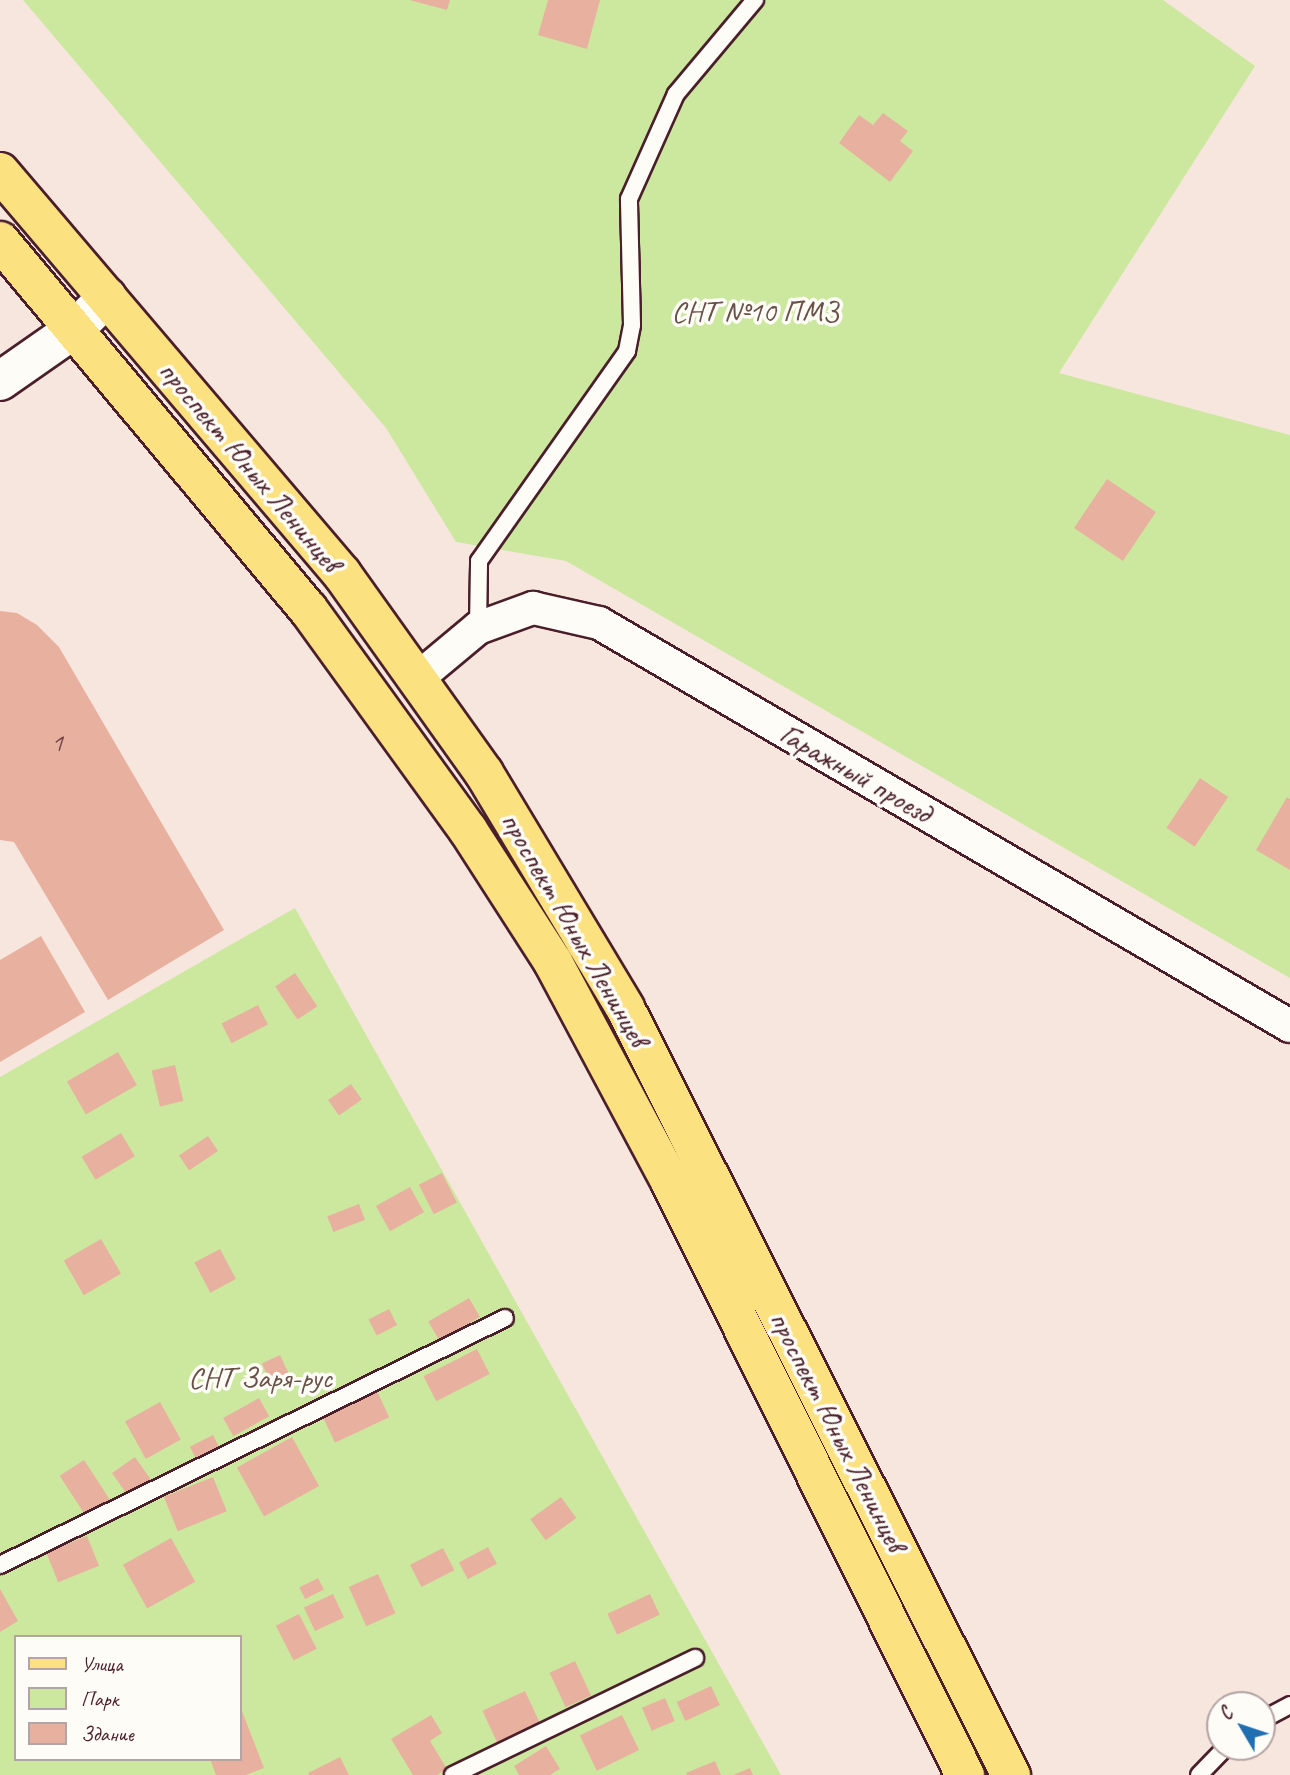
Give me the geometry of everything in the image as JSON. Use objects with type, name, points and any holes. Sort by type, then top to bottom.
[{"type":"main road","name":"проспект Юных Ленинцев","points":[[0,172],[342,574],[484,773],[625,1008],[1012,1775]]},
{"type":"main road","name":"проспект Юных Ленинцев","points":[[0,241],[76,328],[308,609],[468,830],[553,962],[668,1177],[965,1775]]},
{"type":"main road","points":[[0,381],[76,328],[107,298]]},
{"type":"street","name":"Гаражный проезд","points":[[418,678],[478,628],[533,608],[599,623],[1290,1026]]},
{"type":"lane","points":[[478,628],[479,561],[627,351],[632,325],[629,199],[676,94],[755,0]]},
{"type":"lane","points":[[0,1565],[505,1318]]},
{"type":"lane","points":[[453,1775],[695,1658]]},
{"type":"lane","points":[[1199,1775],[1212,1761]]},
{"type":"green space","name":"СНТ №10 ПМЗ","points":[[23,0],[1163,0],[1255,66],[1059,373],[1290,435],[1290,978],[566,561],[456,542],[386,428]]},
{"type":"green space","name":"СНТ Заря-рус","points":[[295,908],[781,1775],[0,1775],[0,1077]]},
{"type":"building","points":[[409,0],[450,0],[447,10]]},
{"type":"building","points":[[548,0],[600,0],[587,49],[538,35]]},
{"type":"building","points":[[883,113],[908,131],[900,141],[913,151],[890,182],[839,143],[859,115],[873,125]]},
{"type":"building","points":[[1107,479],[1156,512],[1123,561],[1074,528]]},
{"type":"building","points":[[0,611],[17,613],[37,625],[59,647],[224,930],[108,1000],[14,842],[0,840]]},
{"type":"building","points":[[1200,778],[1228,797],[1195,847],[1166,828]]},
{"type":"building","points":[[1287,797],[1290,799],[1290,870],[1256,850]]},
{"type":"building","points":[[41,936],[85,1012],[0,1062],[0,960]]},
{"type":"building","points":[[295,973],[317,1006],[297,1020],[275,986]]},
{"type":"building","points":[[258,1005],[268,1025],[231,1043],[221,1024]]},
{"type":"building","points":[[118,1052],[137,1085],[86,1114],[67,1082]]},
{"type":"building","points":[[175,1065],[183,1101],[160,1106],[152,1070]]},
{"type":"building","points":[[351,1084],[362,1100],[339,1116],[328,1100]]},
{"type":"building","points":[[121,1133],[135,1156],[95,1180],[82,1157]]},
{"type":"building","points":[[208,1136],[218,1151],[189,1170],[179,1156]]},
{"type":"building","points":[[442,1173],[457,1202],[434,1214],[419,1185]]},
{"type":"building","points":[[410,1187],[424,1212],[390,1231],[376,1206]]},
{"type":"building","points":[[359,1204],[365,1220],[333,1232],[327,1216]]},
{"type":"building","points":[[101,1239],[121,1274],[84,1295],[64,1260]]},
{"type":"building","points":[[220,1249],[236,1279],[210,1293],[194,1263]]},
{"type":"building","points":[[469,1298],[480,1317],[439,1341],[428,1322]]},
{"type":"building","points":[[389,1309],[397,1325],[377,1335],[369,1319]]},
{"type":"building","points":[[477,1349],[490,1374],[436,1401],[424,1376]]},
{"type":"building","points":[[280,1355],[290,1376],[272,1384],[262,1363]]},
{"type":"building","points":[[377,1391],[389,1417],[335,1443],[323,1416]]},
{"type":"building","points":[[259,1398],[269,1416],[233,1436],[223,1418]]},
{"type":"building","points":[[160,1402],[181,1440],[146,1459],[125,1421]]},
{"type":"building","points":[[213,1435],[222,1453],[199,1465],[190,1447]]},
{"type":"building","points":[[292,1437],[319,1486],[264,1517],[237,1468]]},
{"type":"building","points":[[135,1457],[151,1480],[128,1496],[112,1473]]},
{"type":"building","points":[[84,1460],[111,1501],[86,1517],[60,1476]]},
{"type":"building","points":[[213,1477],[227,1511],[178,1531],[164,1497]]},
{"type":"building","points":[[561,1497],[576,1518],[546,1540],[530,1519]]},
{"type":"building","points":[[87,1536],[99,1566],[58,1582],[46,1552]]},
{"type":"building","points":[[171,1538],[195,1582],[147,1608],[123,1565]]},
{"type":"building","points":[[488,1547],[497,1564],[468,1579],[459,1562]]},
{"type":"building","points":[[443,1548],[454,1570],[421,1587],[410,1565]]},
{"type":"building","points":[[378,1574],[395,1613],[366,1626],[349,1587]]},
{"type":"building","points":[[318,1578],[324,1590],[305,1599],[299,1588]]},
{"type":"building","points":[[0,1589],[18,1621],[0,1632]]},
{"type":"building","points":[[333,1594],[344,1618],[315,1631],[304,1608]]},
{"type":"building","points":[[650,1594],[660,1615],[617,1635],[607,1614]]},
{"type":"building","points":[[299,1614],[317,1649],[294,1661],[276,1626]]},
{"type":"building","points":[[575,1661],[591,1695],[566,1707],[550,1673]]},
{"type":"building","points":[[711,1686],[720,1705],[685,1721],[677,1702]]},
{"type":"building","points":[[525,1691],[540,1723],[497,1743],[482,1711]]},
{"type":"building","points":[[665,1698],[675,1721],[652,1731],[642,1708]]},
{"type":"building","points":[[242,1711],[264,1768],[246,1775],[216,1775],[211,1761],[242,1761]]},
{"type":"building","points":[[431,1715],[442,1733],[430,1741],[447,1769],[437,1775],[413,1775],[391,1739]]},
{"type":"building","points":[[622,1715],[639,1750],[597,1771],[580,1736]]},
{"type":"building","points":[[546,1746],[560,1769],[550,1775],[519,1775],[514,1766]]},
{"type":"building","points":[[340,1757],[349,1775],[309,1775],[308,1773]]},
{"type":"building","points":[[715,1761],[721,1775],[686,1773]]},
{"type":"building","points":[[750,1768],[753,1775],[733,1775]]}]
